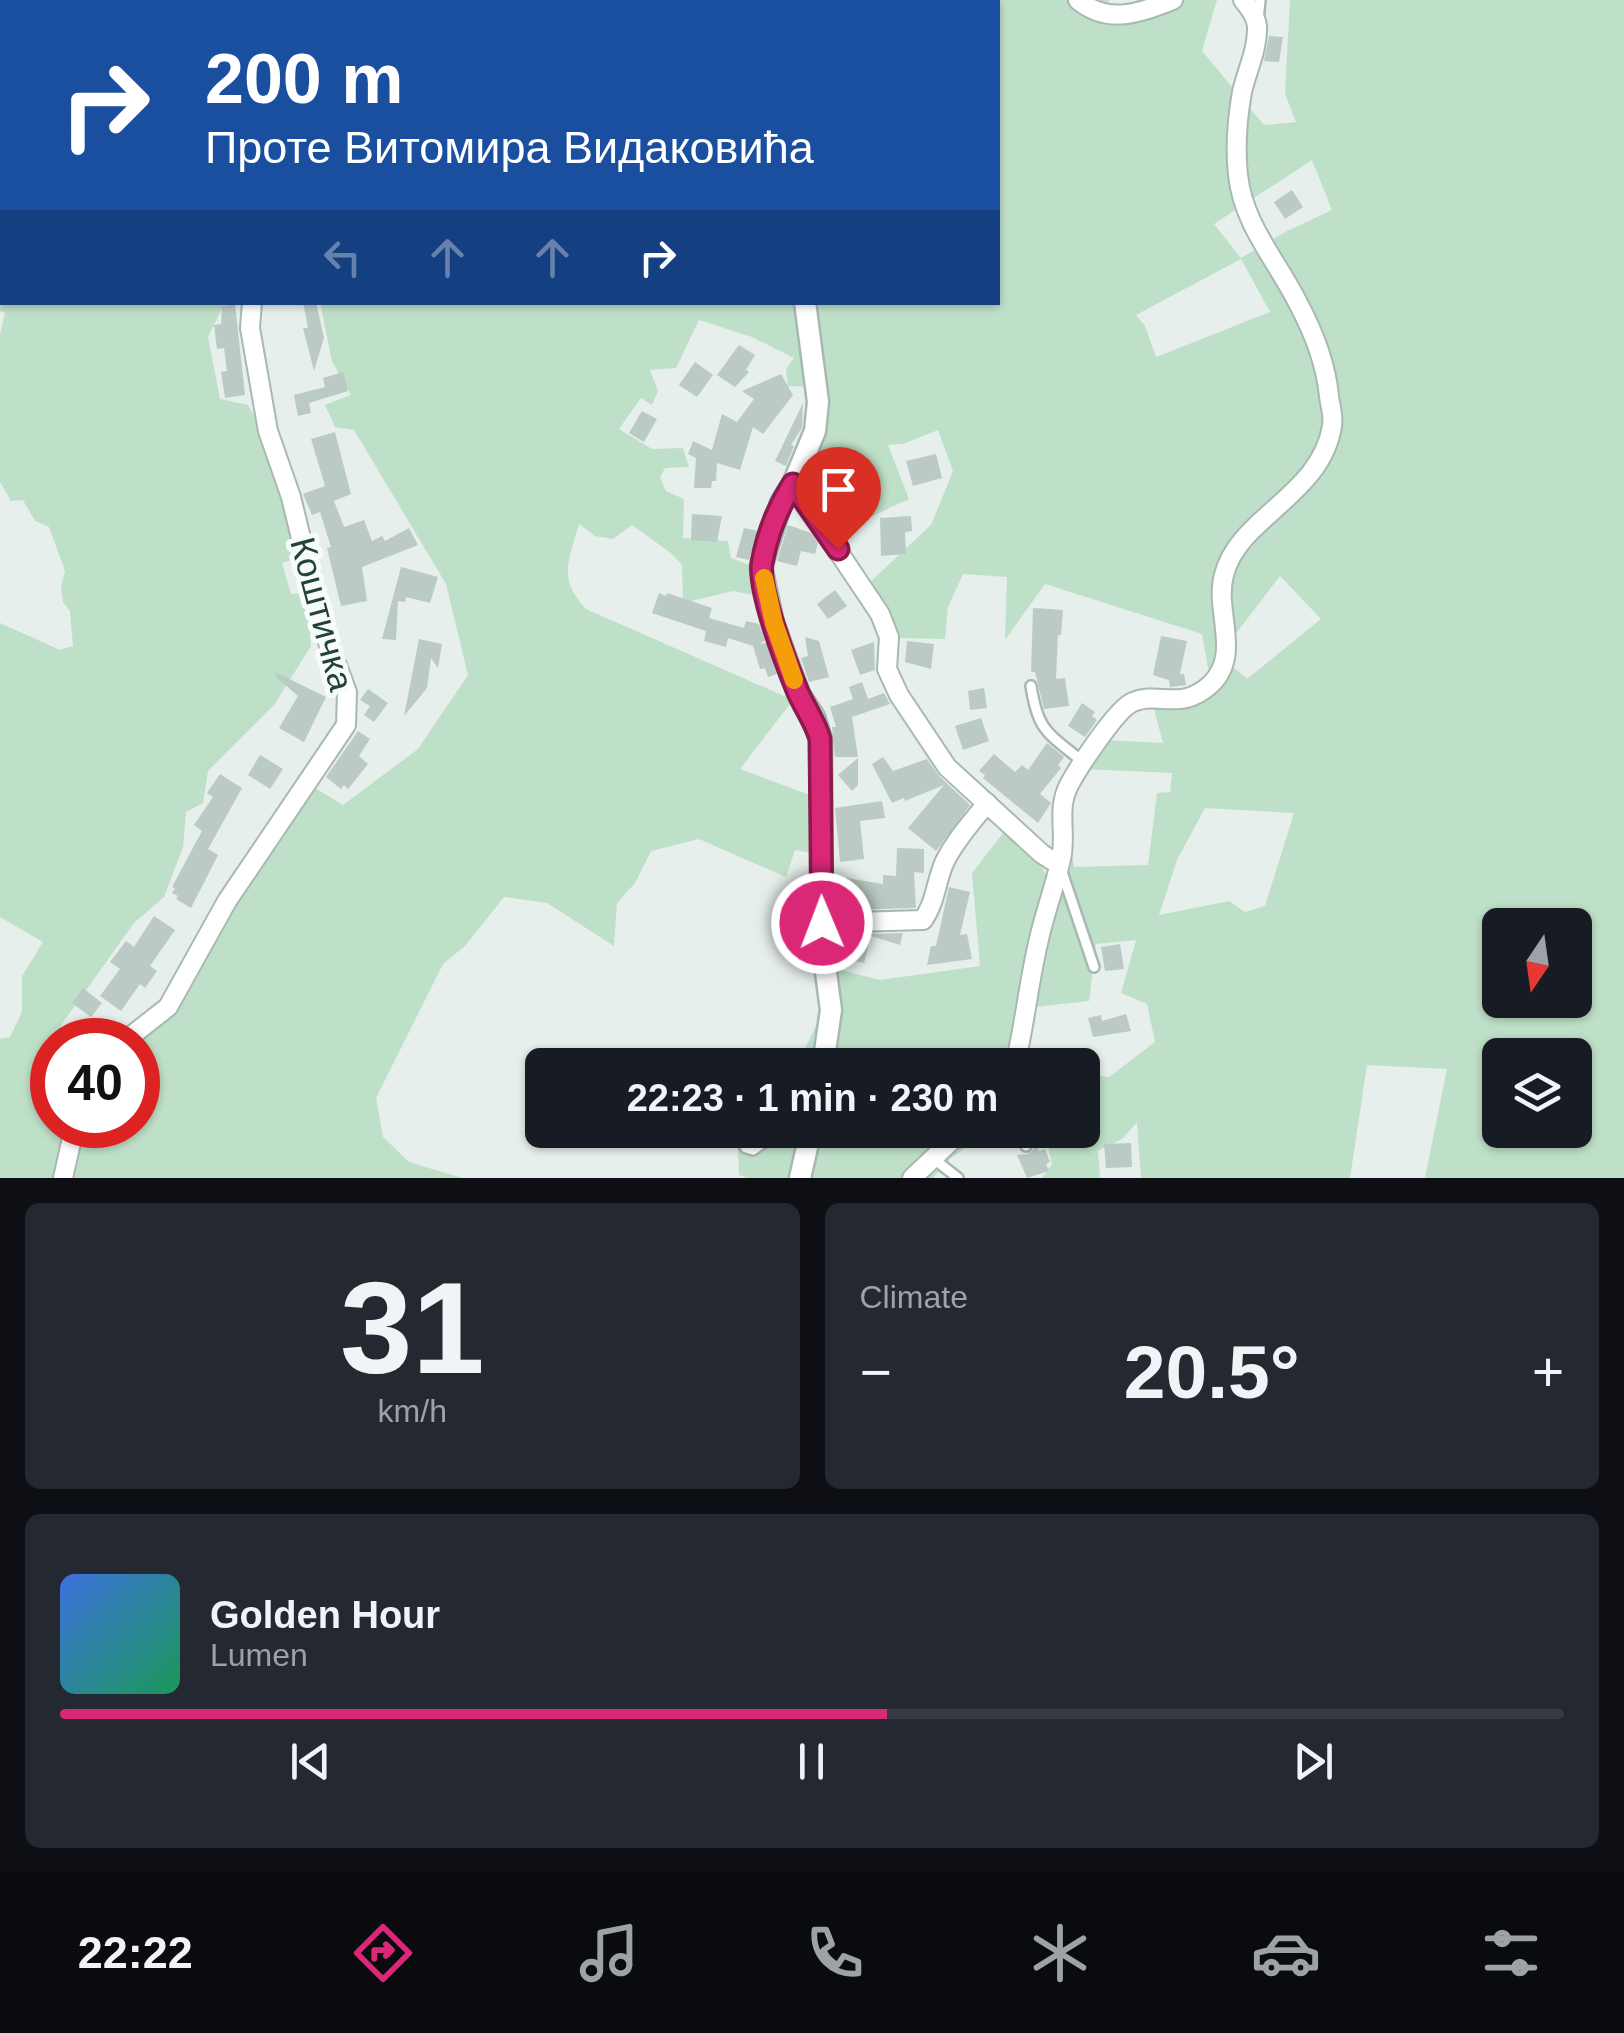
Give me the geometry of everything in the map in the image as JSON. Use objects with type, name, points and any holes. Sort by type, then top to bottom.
[{"type":"street","points":[[1078,0],[1098,12],[1122,16],[1173,0]]},
{"type":"street","points":[[1019,1048],[1038,941],[1063,845],[1061,806],[1083,762],[1129,703],[1181,700],[1216,678],[1227,652],[1221,598],[1228,563],[1242,542],[1320,464],[1333,424],[1327,375],[1300,305],[1250,222],[1239,187],[1235,146],[1257,22],[1243,0]]},
{"type":"street","name":"Коштичка","points":[[154,1018],[168,1007],[227,900],[346,725],[347,692],[323,630],[292,497],[268,430],[250,328],[252,305]]},
{"type":"street","points":[[805,305],[818,402],[815,431],[781,503],[761,567],[774,623],[820,739],[822,923],[831,1010],[825,1048]]},
{"type":"street","points":[[793,484],[880,614],[889,637],[888,669],[899,694],[947,768],[1059,865]]},
{"type":"street","points":[[822,923],[923,920],[930,910],[944,864],[958,839],[988,803]]},
{"type":"street","points":[[63,1178],[70,1148]]},
{"type":"street","points":[[800,1178],[807,1148]]},
{"type":"street","points":[[912,1178],[942,1148]]},
{"type":"lane","points":[[1257,22],[1260,0]]},
{"type":"lane","points":[[1032,686],[1036,718],[1045,731],[1083,762]]},
{"type":"lane","points":[[1059,865],[1094,967]]},
{"type":"lane","points":[[932,1157],[958,1178]]},
{"type":"green space","points":[[1000,0],[1109,0],[1108,10],[1135,7],[1136,0],[1217,0],[1202,51],[1264,125],[1296,122],[1285,94],[1290,0],[1624,0],[1624,1178],[1425,1178],[1447,1069],[1367,1065],[1350,1178],[1141,1178],[1137,1122],[1122,1139],[1098,1151],[1100,1178],[1042,1178],[1052,1164],[1048,1148],[1100,1148],[1100,1076],[1109,1077],[1155,1042],[1147,1004],[1121,993],[1136,940],[1096,944],[1089,1001],[1017,1009],[1009,1048],[805,1048],[824,1009],[812,921],[837,969],[880,980],[980,966],[972,873],[1003,833],[1041,865],[1057,896],[1066,819],[1074,867],[1148,865],[1157,793],[1170,792],[1172,773],[1084,769],[1101,740],[1163,743],[1150,694],[1211,685],[1202,634],[1045,584],[1005,640],[1007,577],[963,574],[948,607],[945,639],[900,638],[869,583],[931,525],[953,471],[938,430],[903,444],[888,445],[909,499],[825,538],[794,496],[806,462],[809,387],[788,386],[786,369],[794,358],[752,337],[699,320],[676,368],[650,370],[658,391],[652,405],[641,398],[619,429],[652,449],[683,448],[689,467],[665,468],[660,477],[666,491],[684,499],[683,538],[728,541],[731,558],[752,566],[758,596],[733,591],[683,603],[682,565],[632,525],[613,539],[595,536],[579,524],[568,578],[586,609],[793,700],[740,769],[810,795],[812,853],[795,850],[786,877],[699,839],[651,851],[635,883],[617,903],[614,946],[547,903],[504,897],[465,946],[443,964],[376,1098],[383,1137],[409,1162],[462,1178],[0,1178],[0,1039],[10,1037],[22,1012],[22,976],[43,942],[0,917],[0,623],[60,650],[73,646],[70,611],[63,602],[61,587],[65,571],[49,527],[35,521],[23,500],[11,501],[0,482],[0,334],[5,313],[0,311],[0,305],[224,305],[208,337],[220,399],[248,405],[263,432],[299,558],[282,563],[291,594],[307,593],[311,646],[274,705],[208,771],[203,803],[186,812],[183,847],[164,897],[134,923],[66,1018],[30,1018],[30,1148],[160,1148],[160,1018],[152,1018],[300,779],[343,805],[418,749],[468,675],[446,584],[354,430],[335,427],[325,405],[351,395],[332,361],[320,305],[1000,305]],"holes":[[[1312,160],[1332,210],[1241,258],[1214,224]],[[1241,259],[1270,312],[1156,357],[1145,326],[1136,315]],[[1280,576],[1321,619],[1247,679],[1232,666],[1231,640]],[[1205,808],[1294,813],[1265,906],[1245,912],[1229,901],[1159,915],[1177,860]]]},
{"type":"green space","points":[[738,1148],[965,1148],[933,1178],[739,1175]]},
{"type":"building","points":[[1269,36],[1283,37],[1279,62],[1264,61]]},
{"type":"building","points":[[1292,190],[1303,207],[1285,219],[1274,202]]},
{"type":"building","points":[[235,305],[245,395],[225,398],[221,372],[227,371],[224,348],[217,349],[214,325],[221,324],[222,306]]},
{"type":"building","points":[[304,305],[317,305],[324,338],[314,371],[303,328],[308,328]]},
{"type":"building","points":[[739,345],[755,355],[746,370],[749,372],[735,387],[717,375]]},
{"type":"building","points":[[695,362],[713,375],[697,397],[679,385]]},
{"type":"building","points":[[343,372],[348,391],[309,403],[311,413],[298,416],[294,395],[325,387],[323,378]]},
{"type":"building","points":[[781,374],[793,395],[763,434],[753,427],[740,470],[717,463],[716,481],[712,481],[711,488],[694,488],[696,458],[688,454],[693,441],[712,450],[722,414],[737,422],[754,399],[742,391]]},
{"type":"building","points":[[803,403],[802,428],[791,445],[794,446],[786,466],[775,461]]},
{"type":"building","points":[[642,411],[657,419],[644,442],[629,433]]},
{"type":"building","points":[[335,432],[351,494],[334,501],[344,527],[364,520],[372,541],[382,536],[385,541],[409,528],[418,545],[362,567],[367,601],[341,606],[327,548],[331,547],[320,512],[312,515],[303,494],[325,486],[311,439]]},
{"type":"building","points":[[936,454],[942,478],[913,486],[906,461]]},
{"type":"building","points":[[692,514],[722,516],[717,542],[691,540]]},
{"type":"building","points":[[911,516],[912,531],[905,532],[906,554],[881,556],[880,518]]},
{"type":"building","points":[[788,525],[811,533],[818,543],[815,554],[801,551],[797,566],[777,561]]},
{"type":"building","points":[[744,528],[758,531],[749,560],[736,557]]},
{"type":"building","points":[[401,567],[438,577],[430,603],[406,597],[405,602],[398,601],[396,640],[382,639]]},
{"type":"building","points":[[835,590],[847,606],[828,619],[817,604]]},
{"type":"building","points":[[659,593],[712,608],[709,618],[744,628],[746,621],[759,624],[765,640],[760,644],[766,643],[777,674],[768,677],[765,668],[760,669],[753,646],[728,638],[726,647],[704,641],[706,631],[652,613]]},
{"type":"building","points":[[1033,608],[1063,610],[1056,679],[1065,678],[1069,706],[1044,709],[1035,672],[1031,672]]},
{"type":"building","points":[[1161,636],[1187,641],[1180,674],[1184,674],[1186,685],[1170,687],[1169,680],[1153,675]]},
{"type":"building","points":[[805,637],[819,641],[829,677],[809,682],[801,658],[808,656]]},
{"type":"building","points":[[419,639],[442,644],[438,668],[431,658],[427,688],[404,716]]},
{"type":"building","points":[[907,641],[934,644],[931,669],[905,662]]},
{"type":"building","points":[[874,642],[875,670],[860,675],[851,650]]},
{"type":"building","points":[[277,673],[326,697],[304,742],[279,728],[298,696],[275,676]]},
{"type":"building","points":[[862,682],[868,699],[884,693],[890,704],[852,717],[858,757],[835,757],[832,727],[836,727],[830,707],[853,699],[849,687]]},
{"type":"building","points":[[984,688],[987,708],[970,710],[968,691]]},
{"type":"building","points":[[368,689],[388,703],[374,722],[364,715],[370,706],[360,700]]},
{"type":"building","points":[[1082,703],[1095,712],[1092,716],[1097,720],[1085,737],[1068,726]]},
{"type":"building","points":[[981,718],[989,741],[963,750],[955,726]]},
{"type":"building","points":[[358,731],[370,739],[359,756],[368,764],[348,789],[344,785],[341,789],[326,777]]},
{"type":"building","points":[[1047,743],[1064,757],[1058,765],[1061,768],[1040,794],[1051,803],[1038,823],[979,771],[994,754],[1015,772],[1022,765],[1028,770]]},
{"type":"building","points":[[260,755],[283,769],[270,789],[248,775]]},
{"type":"building","points":[[883,757],[893,771],[927,759],[970,805],[936,851],[908,828],[944,785],[892,803],[872,764]]},
{"type":"building","points":[[858,758],[858,785],[852,791],[838,775]]},
{"type":"building","points":[[220,774],[242,788],[208,849],[218,855],[191,908],[176,899],[172,887],[202,831],[194,825],[213,797],[207,793]]},
{"type":"building","points":[[882,801],[885,818],[860,821],[864,859],[840,862],[835,808]]},
{"type":"building","points":[[897,848],[924,849],[924,873],[914,872],[916,908],[835,910],[835,876],[883,884],[883,875],[896,876]]},
{"type":"building","points":[[949,887],[970,892],[960,935],[967,934],[972,959],[927,965],[931,946],[936,946]]},
{"type":"building","points":[[154,916],[175,930],[150,966],[157,971],[145,988],[140,984],[121,1011],[100,996],[120,969],[110,962],[126,941],[134,947]]},
{"type":"building","points":[[903,933],[900,945],[871,936],[864,963],[838,957],[843,935]]},
{"type":"building","points":[[1120,944],[1124,969],[1105,971],[1101,947]]},
{"type":"building","points":[[83,988],[102,1003],[91,1017],[72,1003]]},
{"type":"building","points":[[1126,1014],[1131,1031],[1093,1037],[1088,1018],[1101,1015],[1102,1021]]},
{"type":"building","points":[[1131,1143],[1132,1167],[1106,1168],[1104,1144]]},
{"type":"building","points":[[1035,1148],[1045,1149],[1049,1171],[1027,1178],[1017,1155],[1028,1154]]},
{"type":"slow traffic","points":[[764,578],[774,623],[794,680]]},
{"type":"route","points":[[822,923],[820,739],[774,623],[761,567],[781,503],[793,484],[838,549]]}]
